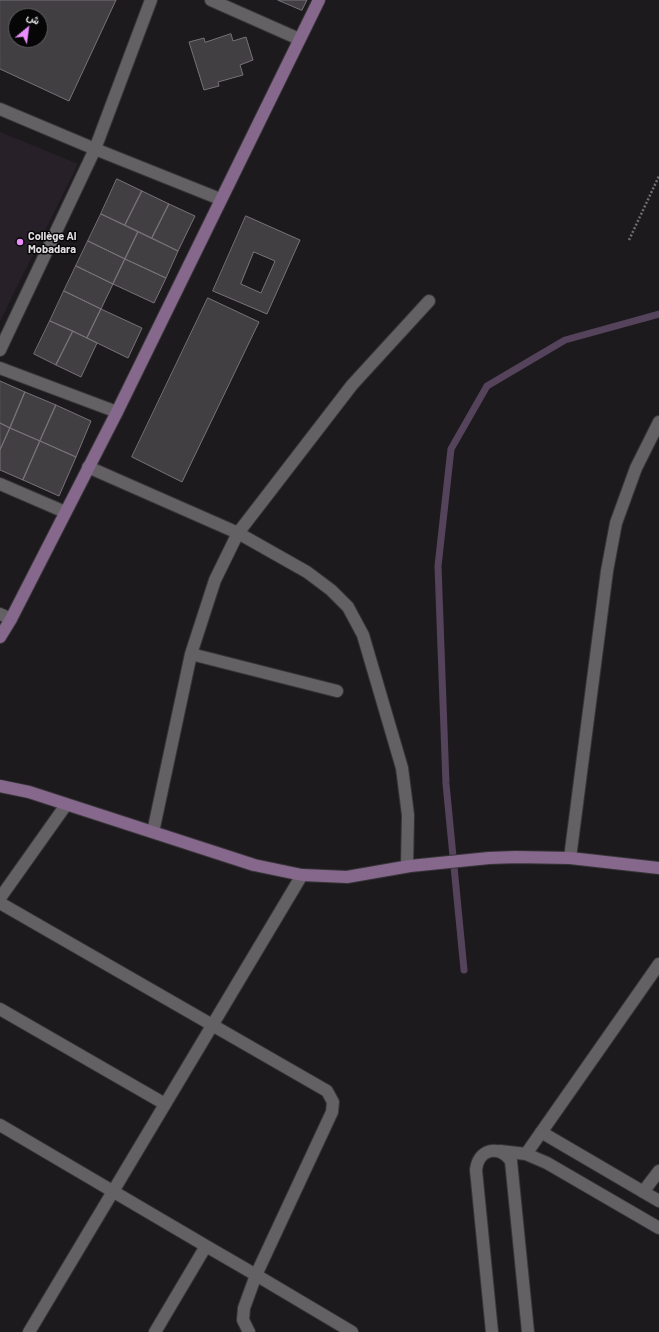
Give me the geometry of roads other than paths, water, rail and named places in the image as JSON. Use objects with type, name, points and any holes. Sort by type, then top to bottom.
[{"type":"street","points":[[0,350],[95,149],[151,0]]},
{"type":"street","points":[[211,0],[299,40]]},
{"type":"street","points":[[0,637],[11,619],[117,412],[220,199],[319,0]]},
{"type":"street","points":[[0,109],[220,199]]},
{"type":"street","points":[[153,832],[191,654],[215,580],[238,533],[352,385],[429,301]]},
{"type":"street","points":[[0,368],[117,412]]},
{"type":"street","points":[[570,858],[607,571],[616,523],[636,468],[659,422]]},
{"type":"street","points":[[88,467],[238,533],[307,572],[331,590],[348,607],[363,635],[402,768],[408,815],[409,866]]},
{"type":"street","points":[[0,484],[65,512]]},
{"type":"street","points":[[0,614],[11,619]]},
{"type":"street","points":[[191,654],[337,691]]},
{"type":"street","points":[[0,786],[29,792],[254,865],[302,875],[347,877],[372,874],[409,866],[489,858],[570,858],[659,868]]},
{"type":"street","points":[[0,898],[66,805]]},
{"type":"street","points":[[29,1332],[302,875]]},
{"type":"street","points":[[0,903],[213,1024],[327,1091],[333,1102],[332,1112],[256,1274],[244,1308],[243,1320],[249,1332]]},
{"type":"street","points":[[526,1154],[658,967]]},
{"type":"street","points":[[0,1009],[165,1104]]},
{"type":"street","points":[[0,1125],[112,1192],[256,1274],[352,1332]]},
{"type":"street","points":[[542,1132],[659,1201]]},
{"type":"street","points":[[500,1151],[511,1161],[528,1332]]},
{"type":"street","points":[[492,1332],[476,1170],[477,1163],[481,1156],[486,1152],[500,1151],[526,1154],[548,1163],[659,1230]]},
{"type":"street","points":[[643,1192],[659,1171]]},
{"type":"street","points":[[155,1332],[206,1246]]},
{"type":"waterway","points":[[464,970],[446,784],[438,566],[451,449],[487,386],[565,340],[659,314]]},
{"type":"place","name":"Collège Al Mobadara","points":[[20,242]]}]
